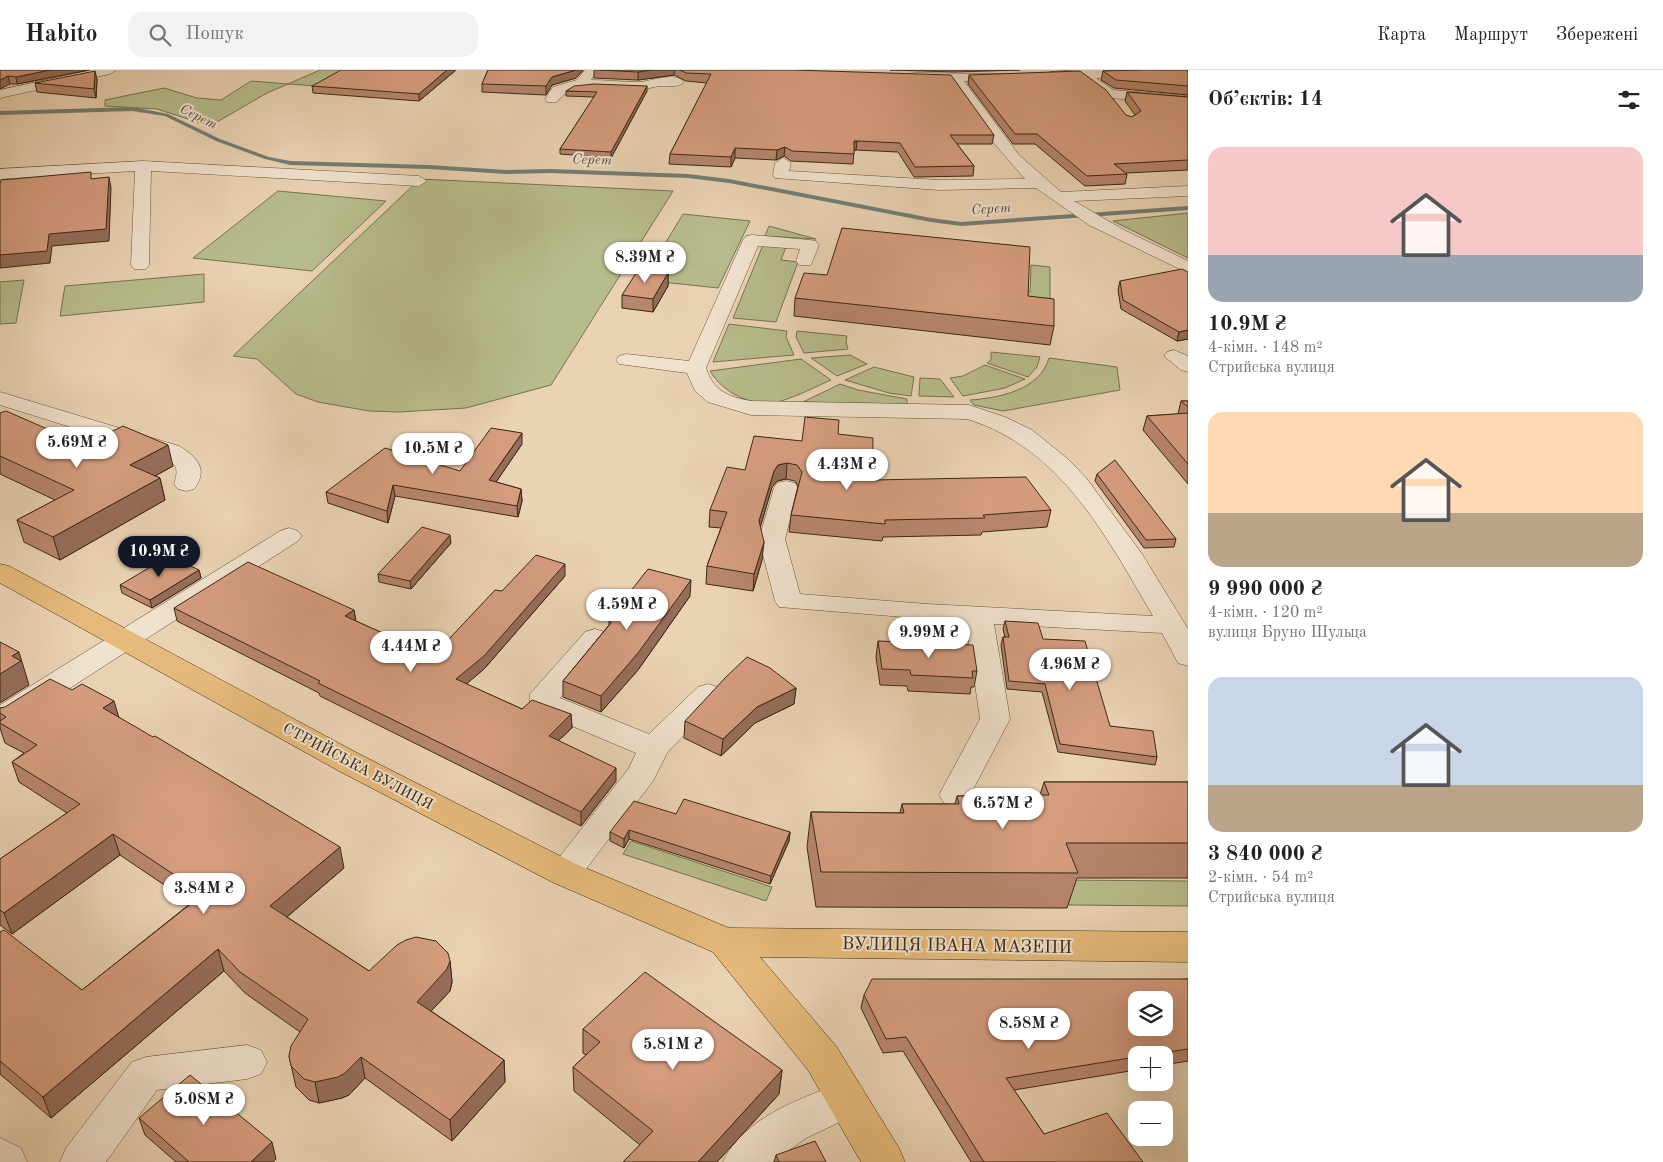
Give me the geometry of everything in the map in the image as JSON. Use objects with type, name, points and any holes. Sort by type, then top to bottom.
[{"type":"main road","name":"СТРИЙСЬКА ВУЛИЦЯ","points":[[0,572],[126,639],[350,763],[564,873],[726,942]]},
{"type":"main road","name":"ВУЛИЦЯ ІВАНА МАЗЕПИ","points":[[726,942],[1188,947]]},
{"type":"main road","points":[[726,942],[822,1058],[884,1162]]},
{"type":"street","points":[[0,94],[110,70]]},
{"type":"street","points":[[582,82],[591,70]]},
{"type":"street","points":[[1038,76],[1080,73],[1188,71]]},
{"type":"street","points":[[1080,73],[1110,94],[1120,107]]},
{"type":"street","points":[[902,77],[1020,76]]},
{"type":"street","points":[[955,78],[1014,157],[1041,183],[1098,222],[1188,268]]},
{"type":"street","points":[[552,98],[558,90],[582,82],[640,86],[659,82],[677,82]]},
{"type":"street","points":[[1110,94],[1188,100]]},
{"type":"street","points":[[783,163],[780,175],[938,185],[1041,183]]},
{"type":"street","points":[[0,174],[143,166],[419,180]]},
{"type":"street","points":[[140,265],[143,166]]},
{"type":"street","points":[[1059,197],[1188,191]]},
{"type":"street","points":[[805,260],[810,245],[752,240],[696,368],[699,383],[707,392],[737,405],[776,409],[969,412],[996,420],[1041,447],[1085,493],[1138,569],[1182,641]]},
{"type":"street","points":[[626,360],[696,368]]},
{"type":"street","points":[[0,398],[171,451],[187,461],[190,470],[186,484]]},
{"type":"street","points":[[786,488],[772,539],[789,601],[979,615],[1182,641]]},
{"type":"street","points":[[0,718],[289,536]]},
{"type":"street","points":[[955,795],[995,719],[979,615]]},
{"type":"street","points":[[594,638],[545,694],[545,703],[654,748]]},
{"type":"street","points":[[564,873],[642,773],[654,748],[708,694]]},
{"type":"street","points":[[81,1162],[146,1074],[247,1062]]},
{"type":"street","points":[[744,1162],[755,1149],[809,1113],[847,1099]]},
{"type":"street","points":[[0,1157],[6,1162]]},
{"type":"green space","points":[[320,70],[344,70],[318,86],[288,84]]},
{"type":"green space","points":[[251,81],[288,84],[267,93],[210,126],[157,109],[105,106],[105,100],[164,88],[197,98],[221,100]]},
{"type":"green space","points":[[420,179],[673,191],[551,385],[466,408],[399,412],[369,411],[318,402],[296,394],[257,359],[233,356]]},
{"type":"green space","points":[[278,191],[386,201],[312,271],[193,258]]},
{"type":"green space","points":[[1188,213],[1188,258],[1113,221]]},
{"type":"green space","points":[[683,214],[750,221],[718,288],[643,280]]},
{"type":"green space","points":[[769,226],[816,239],[765,236]]},
{"type":"green space","points":[[763,245],[786,247],[781,260],[798,262],[776,322],[733,318]]},
{"type":"green space","points":[[1031,265],[1050,267],[1050,315],[988,288],[1030,292]]},
{"type":"green space","points":[[204,274],[204,302],[60,316],[65,286]]},
{"type":"green space","points":[[24,280],[16,323],[0,324],[0,282]]},
{"type":"green space","points":[[729,324],[787,331],[786,337],[794,355],[713,362]]},
{"type":"green space","points":[[797,331],[847,336],[848,349],[804,353],[796,337]]},
{"type":"green space","points":[[991,352],[1040,357],[1037,367],[1028,377],[987,363],[991,360]]},
{"type":"green space","points":[[850,355],[867,364],[837,376],[811,358]]},
{"type":"green space","points":[[1049,358],[1117,367],[1120,390],[1003,411],[974,405],[970,400],[1005,394],[1028,385],[1044,369]]},
{"type":"green space","points":[[801,359],[831,380],[794,397],[771,403],[760,403],[740,397],[723,386],[710,371]]},
{"type":"green space","points":[[985,365],[1025,379],[1005,388],[963,396],[950,378],[963,376]]},
{"type":"green space","points":[[874,367],[914,377],[911,396],[889,393],[845,380]]},
{"type":"green space","points":[[920,378],[940,379],[954,397],[919,396]]},
{"type":"green space","points":[[840,384],[858,390],[907,399],[907,404],[803,402]]},
{"type":"green space","points":[[631,841],[772,887],[766,901],[623,854]]},
{"type":"green space","points":[[1061,880],[1188,881],[1188,906],[1069,905]]},
{"type":"building","points":[[0,70],[50,70],[16,77],[8,76],[0,80]]},
{"type":"building","points":[[341,70],[447,70],[419,94],[312,86]]},
{"type":"building","points":[[488,70],[576,70],[552,77],[546,86],[482,84]]},
{"type":"building","points":[[600,70],[651,70],[638,72]]},
{"type":"building","points":[[680,70],[794,70],[951,75],[994,135],[950,135],[974,166],[915,167],[900,143],[857,141],[854,141],[854,154],[792,151],[785,147],[777,150],[735,148],[731,157],[670,154],[711,74],[686,73]]},
{"type":"building","points":[[1188,70],[1188,86],[1116,80],[1103,71]]},
{"type":"building","points":[[95,71],[94,89],[35,83]]},
{"type":"building","points":[[1080,71],[1106,90],[1126,115],[1132,117],[1141,111],[1127,92],[1188,97],[1188,160],[1114,164],[1127,174],[1087,176],[1037,134],[1015,134],[969,75]]},
{"type":"building","points":[[594,84],[647,86],[611,152],[560,149],[597,92],[566,91],[574,86]]},
{"type":"building","points":[[91,172],[91,179],[109,177],[106,229],[49,234],[47,251],[0,255],[1,180]]},
{"type":"building","points":[[842,228],[1030,247],[1028,296],[1054,299],[1054,326],[795,298],[804,273],[827,275]]},
{"type":"building","points":[[1182,269],[1188,272],[1188,330],[1179,332],[1123,300],[1120,281]]},
{"type":"building","points":[[638,270],[668,273],[653,299],[622,295]]},
{"type":"building","points":[[1181,401],[1188,401],[1188,407]]},
{"type":"building","points":[[6,411],[84,445],[123,426],[168,445],[130,465],[160,478],[53,537],[17,520],[74,490],[0,456],[0,413]]},
{"type":"building","points":[[1188,413],[1188,464],[1147,416]]},
{"type":"building","points":[[805,417],[839,420],[838,434],[873,438],[872,480],[1026,477],[1051,510],[983,515],[985,518],[885,520],[885,524],[791,515],[802,472],[797,465],[787,463],[778,465],[774,471],[759,521],[764,542],[754,574],[707,566],[727,512],[710,510],[727,467],[745,470],[754,436],[802,441]]},
{"type":"building","points":[[491,428],[522,433],[489,480],[521,489],[517,506],[393,485],[387,511],[326,492],[385,448],[460,471]]},
{"type":"building","points":[[1115,460],[1176,539],[1146,540],[1097,474]]},
{"type":"building","points":[[422,527],[450,535],[410,581],[378,574]]},
{"type":"building","points":[[536,555],[565,564],[484,656],[456,679],[522,709],[532,700],[571,714],[549,736],[616,768],[581,812],[318,683],[320,681],[174,608],[248,562],[354,610],[345,616],[433,656],[495,590],[502,591]]},
{"type":"building","points":[[169,556],[199,570],[150,600],[120,585]]},
{"type":"building","points":[[648,569],[691,580],[638,653],[601,696],[563,681],[611,623],[609,619]]},
{"type":"building","points":[[1005,621],[1038,623],[1043,639],[1085,641],[1110,726],[1153,731],[1157,757],[1060,744],[1045,684],[1009,681],[1003,637],[1009,637]]},
{"type":"building","points":[[878,641],[973,645],[977,671],[972,671],[973,678],[911,675],[910,670],[882,669]]},
{"type":"building","points":[[0,642],[19,652],[12,656],[21,661],[0,674]]},
{"type":"building","points":[[747,657],[770,668],[796,688],[757,707],[723,739],[685,721],[726,677]]},
{"type":"building","points":[[50,679],[72,690],[82,684],[114,701],[103,708],[153,737],[155,736],[340,847],[270,906],[369,971],[397,945],[416,937],[436,941],[448,953],[450,961],[447,969],[417,1002],[504,1060],[450,1120],[361,1057],[345,1073],[338,1077],[315,1082],[304,1079],[291,1066],[289,1056],[291,1046],[308,1019],[240,972],[218,949],[43,1097],[0,1061],[0,932],[4,930],[82,990],[203,894],[113,834],[4,913],[0,910],[0,859],[80,804],[12,762],[37,745],[0,723],[6,717],[0,713],[0,708],[5,707]]},
{"type":"building","points":[[1044,782],[1188,782],[1188,843],[1066,843],[1078,873],[821,872],[811,812],[904,813],[902,804],[959,804],[957,796],[1049,795]]},
{"type":"building","points":[[684,799],[790,832],[771,876],[629,830],[624,839],[610,832],[634,801],[676,814]]},
{"type":"building","points":[[645,972],[782,1070],[698,1162],[623,1162],[653,1131],[573,1067],[600,1042],[583,1029]]},
{"type":"building","points":[[872,979],[1188,979],[1188,1049],[1173,1051],[1173,1046],[1128,1046],[1128,1058],[1006,1078],[1044,1134],[1107,1113],[1128,1142],[1128,1146],[1131,1146],[1143,1162],[984,1162],[906,1037],[886,1039],[864,995]]},
{"type":"building","points":[[190,1075],[272,1142],[251,1162],[189,1162],[139,1118]]},
{"type":"building","points":[[815,1141],[826,1162],[779,1162],[776,1155]]},
{"type":"waterway","name":"Серет","points":[[0,113],[132,109],[166,115],[218,140],[267,158],[290,163],[429,167],[506,172],[550,171],[688,176],[729,181],[931,220],[961,224],[1188,208]]}]
